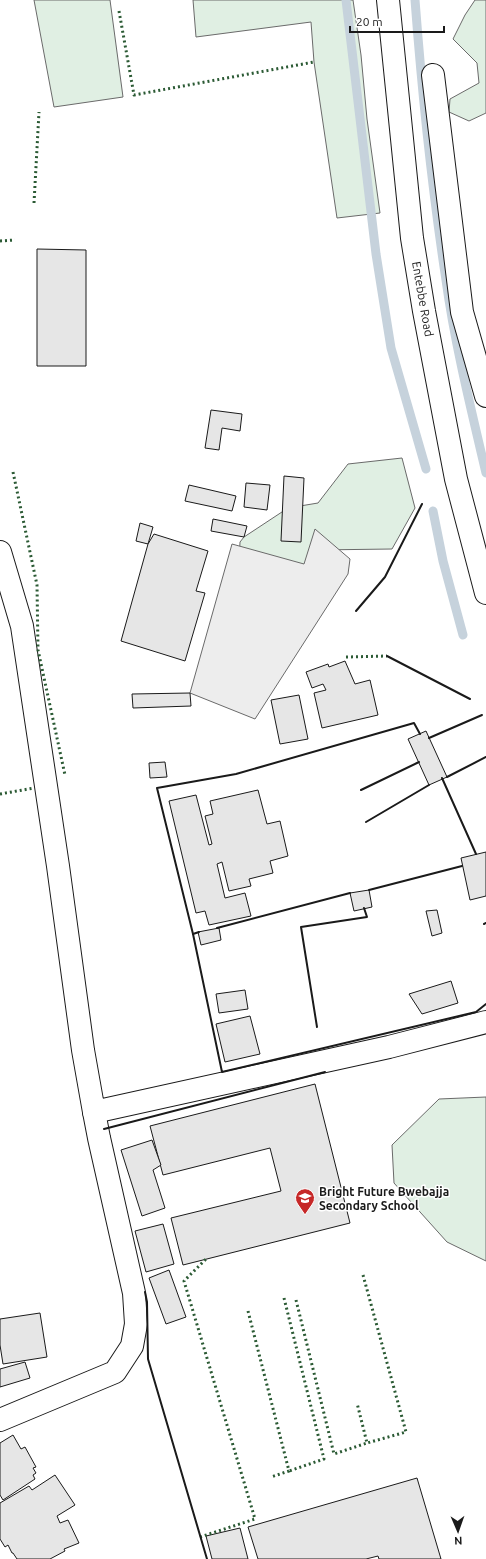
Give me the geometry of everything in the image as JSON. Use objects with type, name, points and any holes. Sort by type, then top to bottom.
[{"type":"street","name":"Entebbe Road","points":[[388,0],[415,253],[456,479],[486,593]]},
{"type":"street","points":[[433,74],[462,312],[486,396]]},
{"type":"street","points":[[0,552],[22,626],[58,866],[83,1050],[99,1138],[134,1293],[136,1324],[132,1346],[115,1372],[0,1420]]},
{"type":"street","points":[[94,1112],[389,1047],[486,1022]]},
{"type":"green space","points":[[34,0],[110,0],[123,97],[54,107]]},
{"type":"green space","points":[[193,0],[353,0],[380,213],[337,218],[314,62],[311,22],[196,37]]},
{"type":"green space","points":[[475,0],[486,0],[486,113],[469,121],[449,112],[450,99],[479,83],[477,63],[453,39],[465,15]]},
{"type":"green space","points":[[402,458],[415,508],[392,549],[316,550],[307,613],[239,564],[240,542],[244,537],[288,508],[318,503],[348,464]]},
{"type":"green space","points":[[486,1097],[486,1261],[447,1242],[394,1183],[392,1145],[439,1099]]},
{"type":"shaded area","points":[[315,529],[350,559],[348,574],[255,719],[190,693],[232,544],[304,564]]},
{"type":"building","points":[[37,249],[86,250],[86,366],[37,366]]},
{"type":"building","points":[[211,410],[242,414],[240,431],[222,428],[219,450],[205,448]]},
{"type":"building","points":[[284,476],[304,478],[301,542],[281,541]]},
{"type":"building","points":[[246,483],[270,485],[267,510],[244,507]]},
{"type":"building","points":[[189,485],[236,496],[232,511],[185,501]]},
{"type":"building","points":[[213,519],[247,526],[244,537],[211,531]]},
{"type":"building","points":[[140,523],[153,527],[148,544],[136,541]]},
{"type":"building","points":[[154,534],[208,551],[196,591],[205,593],[185,661],[121,641],[148,544]]},
{"type":"building","points":[[345,661],[355,684],[370,680],[378,715],[322,728],[314,693],[326,690],[323,684],[312,688],[306,672],[328,664],[329,667]]},
{"type":"building","points":[[190,693],[191,706],[133,708],[132,694]]},
{"type":"building","points":[[299,695],[308,739],[280,744],[271,700]]},
{"type":"building","points":[[426,731],[447,777],[429,785],[408,739]]},
{"type":"building","points":[[165,762],[167,777],[150,778],[149,763]]},
{"type":"building","points":[[258,790],[267,824],[280,821],[288,856],[270,861],[273,873],[249,879],[251,886],[229,891],[222,862],[217,864],[225,898],[245,893],[251,916],[209,925],[205,911],[196,913],[169,801],[196,795],[209,845],[212,844],[205,816],[213,814],[210,801]]},
{"type":"building","points":[[486,852],[486,896],[470,900],[461,858]]},
{"type":"building","points":[[369,890],[372,907],[354,911],[350,893]]},
{"type":"building","points":[[437,910],[442,933],[432,936],[426,911]]},
{"type":"building","points":[[219,928],[221,940],[201,945],[198,932]]},
{"type":"building","points":[[451,981],[458,1003],[422,1014],[409,994]]},
{"type":"building","points":[[245,990],[248,1009],[219,1013],[216,994]]},
{"type":"building","points":[[250,1016],[260,1054],[225,1062],[216,1024]]},
{"type":"building","points":[[315,1084],[350,1223],[183,1265],[171,1218],[281,1191],[270,1148],[163,1175],[150,1126]]},
{"type":"building","points":[[152,1140],[161,1165],[153,1170],[165,1208],[142,1216],[121,1150]]},
{"type":"building","points":[[163,1224],[174,1264],[146,1272],[135,1231]]},
{"type":"building","points":[[169,1270],[186,1317],[166,1324],[149,1278]]},
{"type":"building","points":[[40,1313],[47,1357],[3,1364],[0,1345],[0,1319]]},
{"type":"building","points":[[25,1362],[30,1378],[0,1387],[0,1369]]},
{"type":"building","points":[[13,1435],[21,1449],[25,1447],[36,1467],[33,1468],[36,1473],[33,1475],[35,1479],[3,1500],[0,1495],[0,1443]]},
{"type":"building","points":[[55,1475],[75,1505],[57,1516],[60,1523],[68,1520],[79,1543],[64,1549],[65,1551],[50,1559],[17,1559],[8,1545],[5,1547],[0,1539],[0,1503],[29,1486],[32,1490]]},
{"type":"building","points":[[417,1478],[441,1559],[379,1559],[378,1556],[366,1559],[258,1559],[248,1527]]},
{"type":"building","points":[[240,1528],[248,1559],[212,1559],[206,1536]]},
{"type":"waterway","points":[[346,0],[376,254],[391,348],[426,469]]},
{"type":"waterway","points":[[415,0],[428,140],[446,280],[459,353],[486,473]]},
{"type":"waterway","points":[[433,511],[443,561],[463,635]]},
{"type":"hedge","points":[[119,11],[134,95],[314,62]]},
{"type":"hedge","points":[[34,203],[39,112]]},
{"type":"hedge","points":[[0,241],[15,240]]},
{"type":"hedge","points":[[13,472],[37,585],[38,650],[65,775]]},
{"type":"hedge","points":[[346,657],[387,656]]},
{"type":"hedge","points":[[0,794],[34,788]]},
{"type":"hedge","points":[[200,1537],[255,1519],[184,1281],[206,1259]]},
{"type":"hedge","points":[[363,1275],[406,1432],[367,1443]]},
{"type":"hedge","points":[[284,1298],[324,1459],[289,1471]]},
{"type":"hedge","points":[[296,1300],[334,1454],[367,1443],[357,1403]]},
{"type":"hedge","points":[[248,1311],[289,1471],[271,1477]]},
{"type":"wall","points":[[356,611],[385,577],[422,504]]},
{"type":"wall","points":[[387,656],[470,699]]},
{"type":"wall","points":[[429,738],[482,715]]},
{"type":"wall","points":[[193,934],[157,788],[236,774],[414,723],[420,734]]},
{"type":"wall","points":[[447,777],[486,757]]},
{"type":"wall","points":[[361,790],[419,762]]},
{"type":"wall","points":[[442,778],[476,854]]},
{"type":"wall","points":[[366,822],[429,785]]},
{"type":"wall","points":[[369,890],[462,866]]},
{"type":"wall","points":[[217,928],[350,893]]},
{"type":"wall","points":[[317,1027],[301,927],[367,917],[364,908]]},
{"type":"wall","points":[[199,932],[193,934],[222,1072],[476,1012],[486,1004]]},
{"type":"wall","points":[[104,1129],[325,1072]]},
{"type":"wall","points":[[145,1292],[147,1302],[148,1359],[207,1559]]},
{"type":"place","name":"Bright Future Bwebajja Secondary School","points":[[305,1215]]}]
